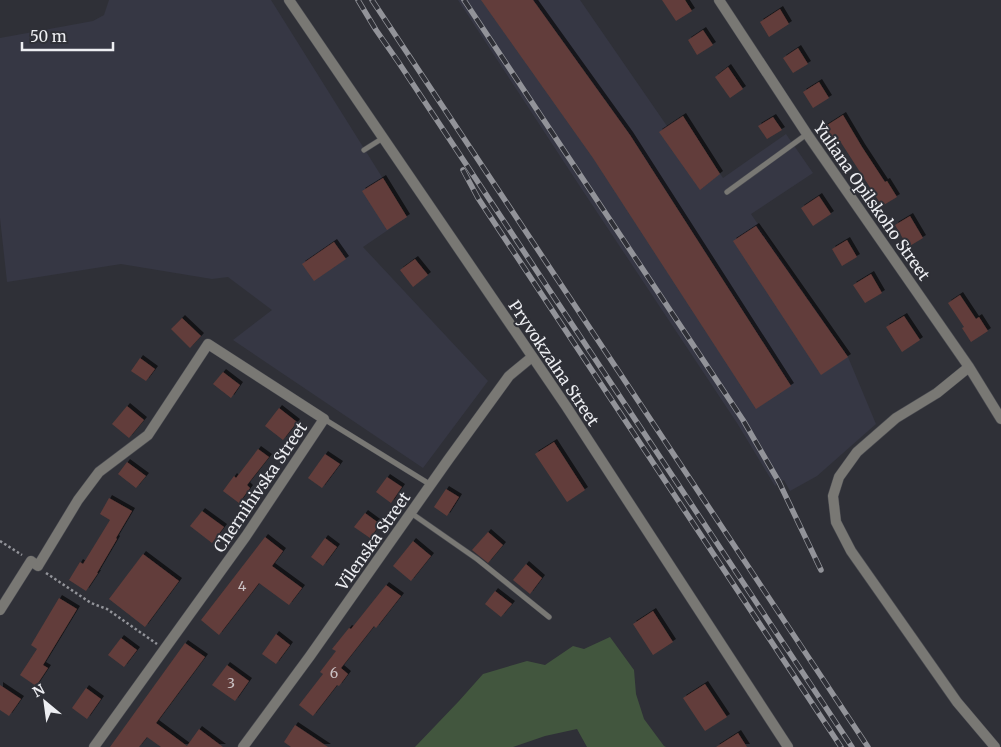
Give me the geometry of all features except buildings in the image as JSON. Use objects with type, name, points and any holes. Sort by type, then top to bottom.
[{"type":"street","name":"Pryvokzalna Street","points":[[289,0],[566,406],[788,747]]},
{"type":"street","name":"Yuliana Opilskoho Street","points":[[720,0],[807,134],[969,367],[1001,419]]},
{"type":"street","name":"Chernihivska Street","points":[[0,610],[98,472],[148,435],[208,344],[324,419],[246,536],[94,747]]},
{"type":"street","name":"Vilenska Street","points":[[243,747],[509,376],[532,357]]},
{"type":"street","points":[[969,367],[937,392],[896,418],[857,452],[839,477],[832,496],[836,522],[851,551],[957,702],[995,747]]},
{"type":"lane","points":[[727,192],[807,134]]},
{"type":"lane","points":[[364,150],[383,138]]},
{"type":"lane","points":[[324,419],[430,484]]},
{"type":"lane","points":[[411,513],[477,559],[549,617]]},
{"type":"path","points":[[0,541],[35,563],[46,573],[91,603],[107,609],[164,649]]},
{"type":"shaded area","points":[[109,0],[271,0],[407,217],[363,247],[488,381],[423,468],[233,340],[272,310],[228,277],[212,279],[121,264],[7,282],[0,218],[0,38],[93,21],[104,15]]},
{"type":"shaded area","points":[[458,0],[580,0],[667,126],[683,116],[723,178],[786,134],[813,173],[751,214],[848,357],[876,424],[817,476],[790,491],[784,480],[775,486],[737,423]]},
{"type":"green space","points":[[610,637],[634,670],[636,694],[644,719],[666,747],[587,747],[577,729],[545,736],[513,747],[415,747],[483,674],[527,661],[545,665],[573,646],[584,649]]},
{"type":"railway","points":[[358,0],[376,30],[852,747]]},
{"type":"railway","points":[[372,0],[868,747]]},
{"type":"railway","points":[[464,0],[743,420],[779,482],[821,570]]},
{"type":"railway","points":[[463,170],[478,198],[841,747]]}]
